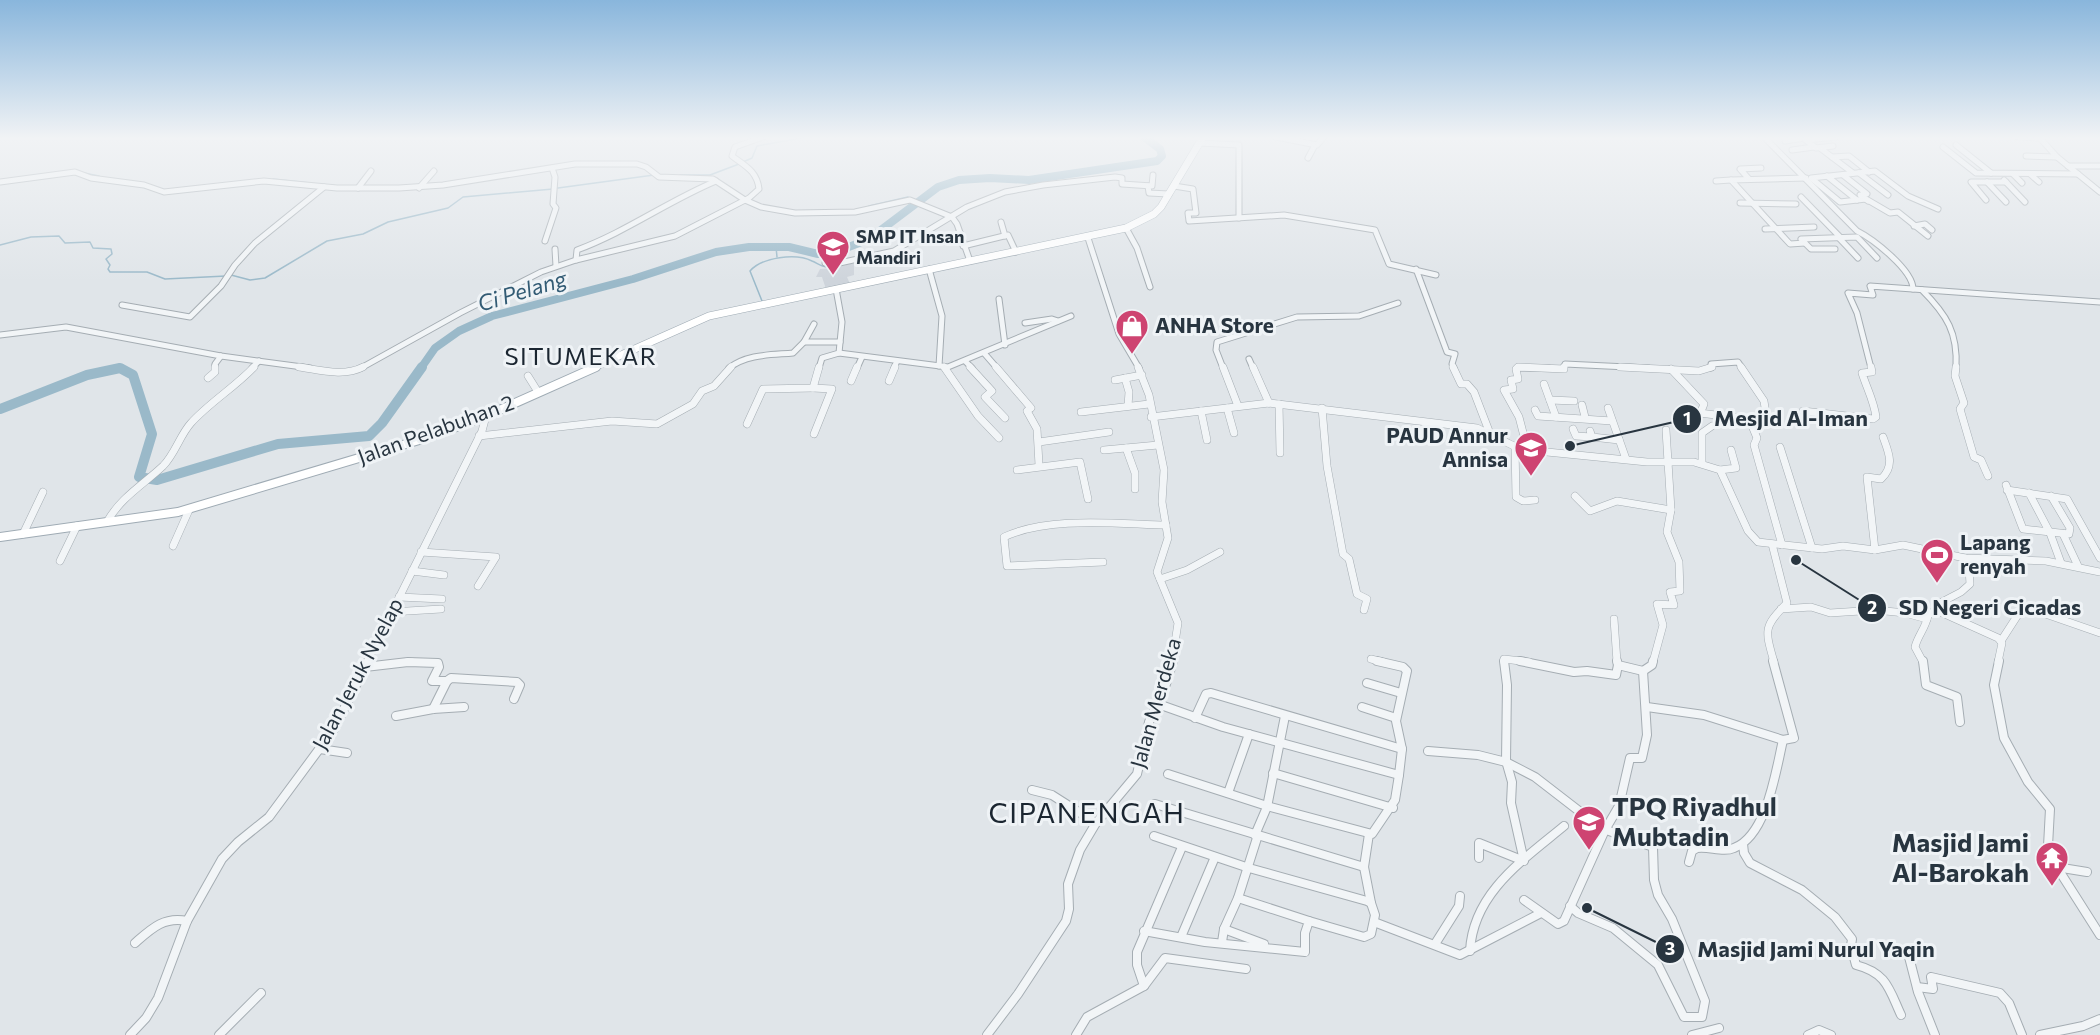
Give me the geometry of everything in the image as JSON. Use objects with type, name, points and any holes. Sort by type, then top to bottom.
[{"type":"main road","name":"Jalan Pelabuhan 2","points":[[0,537],[189,510],[426,438],[486,416],[704,317],[1088,238],[1126,228],[1154,214],[1174,186]]},
{"type":"street","points":[[148,185],[164,192],[228,185]]},
{"type":"street","points":[[324,185],[431,185]]},
{"type":"street","points":[[545,241],[556,208],[553,204],[554,185]]},
{"type":"street","points":[[576,260],[577,250],[621,233],[662,206],[708,185]]},
{"type":"street","points":[[724,185],[761,207],[806,214],[855,212],[910,200],[952,218],[970,261]]},
{"type":"street","points":[[0,335],[66,327],[221,356],[336,372],[357,371],[499,292],[556,266],[675,236],[747,199],[758,191],[758,185]]},
{"type":"street","points":[[825,263],[835,264],[894,251],[967,207],[990,197],[1021,189],[1050,185]]},
{"type":"street","points":[[1139,185],[1152,185]]},
{"type":"street","points":[[1239,185],[1239,218]]},
{"type":"street","points":[[1736,185],[1790,244],[1805,243]]},
{"type":"street","points":[[1812,185],[1860,234],[1869,237],[1902,267],[1913,284],[1913,289]]},
{"type":"street","points":[[1815,185],[1840,202],[1866,199]]},
{"type":"street","points":[[1839,185],[1857,200]]},
{"type":"street","points":[[1854,185],[1867,194],[1860,195],[1890,213],[1898,212],[1928,236]]},
{"type":"street","points":[[1874,185],[1888,195]]},
{"type":"street","points":[[1894,185],[1908,196],[1938,208]]},
{"type":"street","points":[[1972,185],[1986,200]]},
{"type":"street","points":[[1990,185],[2006,202]]},
{"type":"street","points":[[2009,185],[2025,202]]},
{"type":"street","points":[[122,305],[148,312],[190,317],[221,285],[255,243],[329,186]]},
{"type":"street","points":[[1148,186],[1149,193],[1169,194]]},
{"type":"street","points":[[1174,186],[1193,189],[1196,213],[1188,213],[1189,221],[1284,215],[1375,230],[1389,264],[1426,270],[1436,276]]},
{"type":"street","points":[[1819,196],[1877,258]]},
{"type":"street","points":[[1802,197],[1858,258]]},
{"type":"street","points":[[1740,203],[1796,204]]},
{"type":"street","points":[[1001,222],[1005,236]]},
{"type":"street","points":[[1914,226],[1925,225],[1932,230]]},
{"type":"street","points":[[1765,230],[1814,227]]},
{"type":"street","points":[[1126,228],[1137,248],[1150,287]]},
{"type":"street","points":[[933,240],[960,234]]},
{"type":"street","points":[[963,246],[1009,236],[1016,252]]},
{"type":"street","points":[[1835,249],[1811,249],[1801,239],[1857,237]]},
{"type":"street","points":[[1088,238],[1119,334],[1142,375],[1164,470],[1162,502],[1167,544],[1158,566],[1160,579],[1187,570],[1221,552]]},
{"type":"street","points":[[555,249],[556,266]]},
{"type":"street","points":[[929,269],[942,316],[942,366],[978,416],[999,438]]},
{"type":"street","points":[[1416,269],[1447,352],[1455,354],[1452,364],[1461,384],[1467,384],[1474,392],[1489,431]]},
{"type":"street","points":[[1803,411],[1873,419],[1876,417],[1875,402],[1868,392],[1862,373],[1872,372],[1857,313],[1848,293],[1873,295],[1870,286],[2100,303]]},
{"type":"street","points":[[836,289],[842,322],[839,353]]},
{"type":"street","points":[[1922,290],[1937,305],[1951,327],[1957,347],[1955,376],[1964,403],[1960,409],[1964,434],[1973,454],[1982,461],[1989,476]]},
{"type":"street","points":[[999,299],[1005,345]]},
{"type":"street","points":[[1238,406],[1216,350],[1217,342],[1297,317],[1359,316],[1398,303]]},
{"type":"street","points":[[813,388],[822,358],[839,353],[942,366],[965,361],[1071,316]]},
{"type":"street","points":[[1024,323],[1052,319],[1058,321]]},
{"type":"street","points":[[479,436],[612,422],[659,423],[693,404],[702,391],[714,386],[738,361],[757,356],[793,353],[804,342],[814,324]]},
{"type":"street","points":[[804,342],[840,342]]},
{"type":"street","points":[[984,353],[1031,408],[1027,411],[1032,416],[1039,442],[1039,465]]},
{"type":"street","points":[[208,378],[214,372],[215,363],[221,356]]},
{"type":"street","points":[[851,381],[862,357]]},
{"type":"street","points":[[1249,359],[1269,403]]},
{"type":"street","points":[[107,522],[113,511],[132,492],[167,462],[189,425],[236,386],[259,361]]},
{"type":"street","points":[[889,381],[897,361]]},
{"type":"street","points":[[965,361],[992,391],[986,397],[1005,418]]},
{"type":"street","points":[[1527,448],[1519,417],[1504,390],[1513,389],[1511,380],[1518,379],[1517,368],[1564,369],[1565,364],[1699,371],[1712,369],[1712,364],[1738,362],[1764,403],[1767,421],[1750,421],[1682,411]]},
{"type":"street","points":[[1671,369],[1704,404],[1700,414]]},
{"type":"street","points":[[1115,380],[1142,375]]},
{"type":"street","points":[[528,376],[538,392]]},
{"type":"street","points":[[1125,378],[1129,392],[1128,406]]},
{"type":"street","points":[[1544,384],[1556,417]]},
{"type":"street","points":[[747,423],[764,388],[832,389],[814,434]]},
{"type":"street","points":[[1550,400],[1574,401]]},
{"type":"street","points":[[1151,417],[1269,403],[1489,431],[1504,442],[1527,448],[1670,463],[1702,462],[1720,470],[1736,468],[1731,450]]},
{"type":"street","points":[[1081,412],[1149,404]]},
{"type":"street","points":[[1279,404],[1280,453]]},
{"type":"street","points":[[1582,405],[1584,417]]},
{"type":"street","points":[[1227,408],[1234,433]]},
{"type":"street","points":[[1322,408],[1327,466],[1343,554],[1349,559],[1357,594],[1367,599],[1364,610]]},
{"type":"street","points":[[1608,408],[1626,459]]},
{"type":"street","points":[[1535,410],[1537,416],[1584,417],[1612,421]]},
{"type":"street","points":[[1201,411],[1207,440]]},
{"type":"street","name":"Jalan Jeruk Nyelap","points":[[130,1035],[146,1018],[158,998],[187,921],[222,859],[238,842],[269,817],[334,729],[479,436],[486,416]]},
{"type":"street","points":[[1750,421],[1757,438],[1754,445],[1764,486],[1782,545]]},
{"type":"street","points":[[1702,462],[1702,433],[1712,426]]},
{"type":"street","points":[[1573,429],[1576,436],[1591,434],[1619,440]]},
{"type":"street","points":[[1618,665],[1643,671],[1652,665],[1663,625],[1656,604],[1674,605],[1670,592],[1680,591],[1679,562],[1667,532],[1671,510],[1670,463],[1666,430]]},
{"type":"street","points":[[1039,442],[1109,432]]},
{"type":"street","points":[[1875,550],[1867,476],[1881,479],[1890,468],[1890,455],[1883,437]]},
{"type":"street","points":[[1104,450],[1158,445]]},
{"type":"street","points":[[1515,446],[1516,497],[1524,501],[1535,500]]},
{"type":"street","points":[[1780,447],[1812,548]]},
{"type":"street","points":[[1126,448],[1135,473],[1135,489]]},
{"type":"street","points":[[1017,470],[1039,465],[1082,462],[1088,499]]},
{"type":"street","points":[[1720,470],[1752,537],[1758,542],[1812,548],[1843,546],[1875,550],[1903,545],[1965,558],[2061,563],[2100,572]]},
{"type":"street","points":[[2051,496],[2071,532],[2063,534],[2023,529],[2007,487],[2064,498],[2070,502],[2100,558]]},
{"type":"street","points":[[23,534],[44,492]]},
{"type":"street","points":[[2029,493],[2050,533],[2061,563]]},
{"type":"street","points":[[1575,496],[1590,511],[1616,501],[1671,510]]},
{"type":"street","points":[[173,546],[189,510]]},
{"type":"street","points":[[1103,562],[1007,566],[1004,537],[1025,530],[1069,525],[1166,525]]},
{"type":"street","points":[[60,561],[76,526]]},
{"type":"street","points":[[2063,534],[2078,566]]},
{"type":"street","points":[[1647,707],[1704,715],[1783,740],[1791,740],[1794,734],[1784,706],[1767,638],[1768,624],[1772,616],[1787,603],[1772,544]]},
{"type":"street","points":[[421,552],[496,557],[478,586]]},
{"type":"street","points":[[1960,722],[1954,694],[1930,688],[1925,683],[1923,659],[1915,647],[1917,639],[1926,628],[1928,615],[1936,610],[1938,604],[1967,590],[1971,584],[1971,570],[1965,558]]},
{"type":"street","points":[[412,571],[444,575]]},
{"type":"street","name":"Jalan Merdeka","points":[[987,1035],[1060,933],[1069,909],[1068,884],[1072,870],[1096,823],[1137,774],[1143,741],[1166,684],[1176,647],[1178,623],[1160,579]]},
{"type":"street","points":[[399,597],[442,599]]},
{"type":"street","points":[[1781,609],[1811,608],[1830,613],[1876,610],[1905,613],[1927,619]]},
{"type":"street","points":[[391,612],[441,609]]},
{"type":"street","points":[[2100,633],[2034,609],[2024,609],[2001,641],[2002,646],[1994,673],[1994,685],[2004,738],[2028,782],[2050,809],[2048,846],[2056,867],[2100,935]]},
{"type":"street","points":[[1936,610],[2001,641]]},
{"type":"street","points":[[1524,861],[1511,803],[1512,782],[1506,761],[1507,685],[1504,658],[1574,672],[1587,671],[1616,675],[1618,665],[1615,654],[1614,619]]},
{"type":"street","points":[[1168,774],[1267,806],[1372,834],[1393,808],[1400,788],[1402,749],[1396,718],[1407,669],[1371,659]]},
{"type":"street","points":[[365,667],[438,663],[439,668],[432,680],[447,681]]},
{"type":"street","points":[[1524,900],[1551,921],[1561,924],[1605,830],[1613,820],[1628,773],[1630,758],[1642,758],[1647,735],[1643,671]]},
{"type":"street","points":[[433,709],[447,681],[451,678],[517,682],[520,685],[514,699]]},
{"type":"street","points":[[1367,683],[1401,693]]},
{"type":"street","points":[[1195,718],[1208,693],[1402,749]]},
{"type":"street","points":[[1158,704],[1195,718],[1279,743],[1399,775]]},
{"type":"street","points":[[396,716],[433,709],[465,707]]},
{"type":"street","points":[[1362,707],[1396,718]]},
{"type":"street","points":[[1222,942],[1224,929],[1249,868],[1257,838],[1255,834],[1267,806],[1285,716]]},
{"type":"street","points":[[1228,793],[1249,734]]},
{"type":"street","points":[[1689,861],[1692,851],[1699,846],[1734,849],[1743,844],[1767,806],[1783,740]]},
{"type":"street","points":[[320,749],[347,753]]},
{"type":"street","points":[[1428,751],[1485,754],[1506,761],[1548,787],[1584,817],[1605,830],[1634,838],[1654,849],[1654,880],[1706,1001],[1703,1016],[1685,1019],[1658,965],[1613,928],[1578,913],[1570,906]]},
{"type":"street","points":[[1273,773],[1393,808]]},
{"type":"street","points":[[1032,790],[1052,795],[1096,823]]},
{"type":"street","points":[[1155,804],[1364,867]]},
{"type":"street","points":[[1470,951],[1471,934],[1492,890],[1503,877],[1564,826]]},
{"type":"street","points":[[1238,898],[1364,937],[1371,934],[1374,922],[1364,867],[1369,834]]},
{"type":"street","points":[[1154,836],[1249,868],[1371,903]]},
{"type":"street","points":[[1479,858],[1479,843],[1524,861]]},
{"type":"street","points":[[1743,844],[1745,858],[1750,863],[1802,890],[1844,926],[1852,939],[1851,946],[1856,965],[1869,968],[1874,974],[1883,976],[1901,1016]]},
{"type":"street","points":[[1144,986],[1137,965],[1137,952],[1144,931],[1182,847]]},
{"type":"street","points":[[1181,937],[1215,857]]},
{"type":"street","points":[[2056,867],[2086,872]]},
{"type":"street","points":[[1436,944],[1458,906],[1460,896]]},
{"type":"street","points":[[1374,922],[1460,955],[1541,913]]},
{"type":"street","points":[[135,943],[164,919],[177,917],[187,921]]},
{"type":"street","points":[[1144,931],[1205,942],[1305,952],[1305,933],[1309,921]]},
{"type":"street","points":[[1224,929],[1272,947]]},
{"type":"street","points":[[1908,953],[1917,987],[1935,1035]]},
{"type":"street","points":[[1076,1035],[1087,1017],[1144,986],[1165,958],[1246,969]]},
{"type":"street","points":[[1917,987],[1933,989],[1930,977],[2000,993],[2009,1003],[2022,1035]]},
{"type":"street","points":[[219,1035],[261,993]]},
{"type":"street","points":[[2040,1035],[2083,1026],[2100,1019]]},
{"type":"street","points":[[1692,1035],[1719,1028]]},
{"type":"street","points":[[1808,1035],[1819,1030],[1831,1035]]},
{"type":"shaded area","name":"SMP IT Insan Mandiri","points":[[854,263],[854,275],[847,277],[850,284],[826,289],[822,277],[816,277],[820,269]]},
{"type":"waterway","points":[[558,188],[578,185]]},
{"type":"waterway","name":"Ci Pelang","points":[[421,368],[435,348],[459,331],[492,316],[633,279],[716,252],[749,247],[789,247],[818,254],[831,254],[869,239],[943,185]]},
{"type":"waterway","points":[[231,275],[250,280],[265,278],[327,241],[363,234],[388,222],[448,208],[463,197],[553,189]]},
{"type":"waterway","points":[[869,206],[908,197]]},
{"type":"waterway","points":[[0,245],[31,237],[59,236],[65,243],[90,242],[93,248],[111,249],[112,254],[106,259],[110,265],[108,269],[110,272],[147,272],[165,279],[226,276]]},
{"type":"waterway","points":[[776,247],[777,257]]},
{"type":"waterway","points":[[762,301],[750,271],[762,262],[797,257],[825,267],[834,267]]},
{"type":"waterway","name":"Ci Pelang","points":[[120,368],[133,375],[152,434],[139,477],[157,480],[278,444],[369,436],[382,423],[422,367]]},
{"type":"waterway","name":"Ci Pelang","points":[[0,409],[87,375],[120,368]]},
{"type":"place","name":"SMP IT Insan Mandiri","points":[[833,276]]},
{"type":"place","name":"ANHA Store","points":[[1132,355]]},
{"type":"place","name":"Mesjid Al-Iman","points":[[1570,446]]},
{"type":"place","name":"PAUD Annur Annisa","points":[[1531,477]]},
{"type":"place","name":"SD Negeri Cicadas","points":[[1796,560]]},
{"type":"place","name":"Lapang renyah","points":[[1937,584]]},
{"type":"place","name":"TPQ Riyadhul Mubtadin","points":[[1589,851]]},
{"type":"place","name":"Masjid Jami Al-Barokah","points":[[2052,887]]},
{"type":"place","name":"Masjid Jami Nurul Yaqin","points":[[1587,908]]},
{"type":"district","name":"SITUMEKAR","points":[[581,357]]},
{"type":"district","name":"CIPANENGAH","points":[[1087,813]]}]
